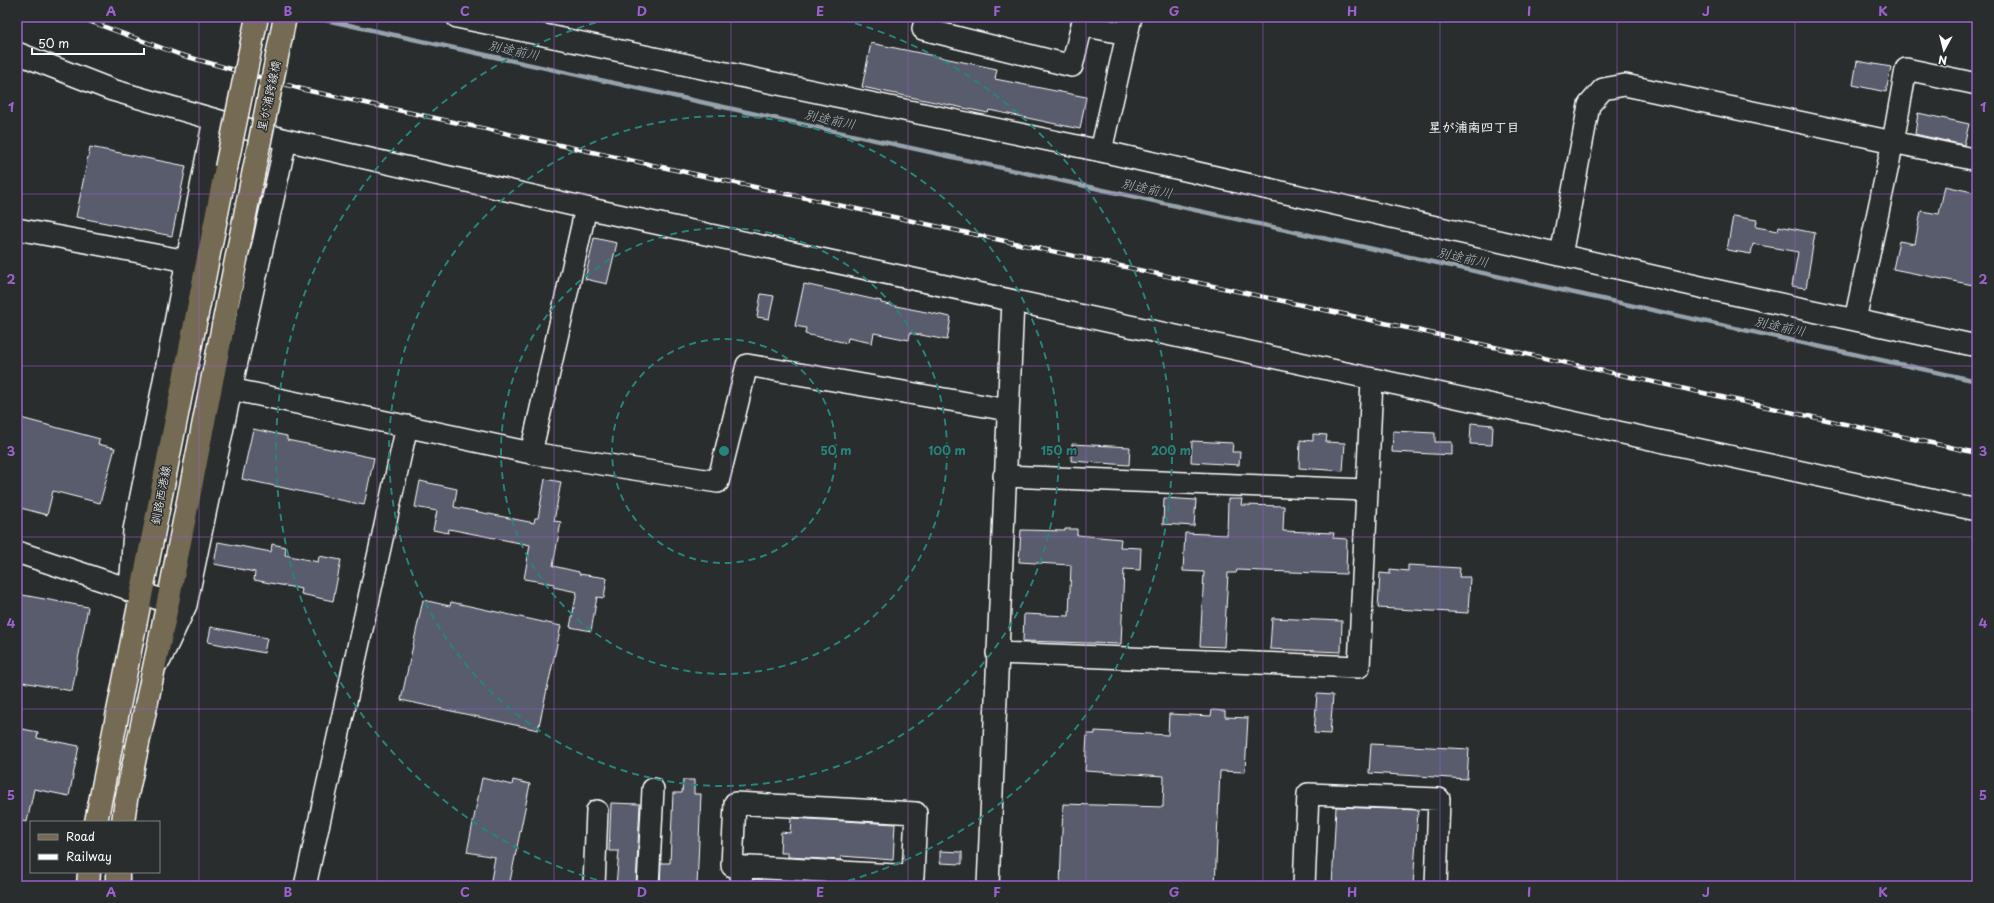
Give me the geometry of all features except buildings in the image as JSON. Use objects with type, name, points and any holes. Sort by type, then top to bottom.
[{"type":"main road","name":"釧路西港線","points":[[96,821],[136,592],[257,17]]},
{"type":"main road","name":"星が浦跨線橋","points":[[168,602],[252,175],[285,17]]},
{"type":"main road","points":[[123,821],[126,800],[168,602]]},
{"type":"main road","points":[[88,886],[89,873]]},
{"type":"main road","points":[[118,873],[118,886]]},
{"type":"street","points":[[457,17],[1101,151],[1561,255],[1977,346]]},
{"type":"street","points":[[926,17],[923,29],[1072,66],[1083,21],[1129,26],[1101,151]]},
{"type":"street","points":[[17,53],[112,90],[286,140],[586,208],[1372,380],[1977,510]]},
{"type":"street","points":[[1855,320],[1893,142],[1906,69],[1977,84]]},
{"type":"street","points":[[1561,255],[1590,105],[1603,89],[1625,86],[1977,160]]},
{"type":"street","points":[[136,592],[134,530],[158,417],[214,119]]},
{"type":"street","points":[[152,674],[186,605],[230,389],[286,140]]},
{"type":"street","points":[[531,453],[586,208]]},
{"type":"street","points":[[17,229],[187,261]]},
{"type":"street","points":[[988,886],[1004,476],[1013,301]]},
{"type":"street","points":[[230,389],[531,453],[718,482],[747,365],[1008,410]]},
{"type":"street","points":[[997,653],[1359,667],[1372,380]]},
{"type":"street","points":[[305,886],[407,426]]},
{"type":"street","points":[[1004,476],[1366,490]]},
{"type":"street","points":[[17,552],[168,602]]},
{"type":"street","points":[[648,886],[653,789]]},
{"type":"street","points":[[1304,886],[1308,794],[1439,799],[1436,886]]},
{"type":"street","points":[[735,803],[916,813],[913,876],[742,876],[732,866],[735,803]]},
{"type":"street","points":[[594,886],[597,811]]},
{"type":"waterway","name":"別途前川","points":[[312,17],[1977,381]]},
{"type":"railway","points":[[78,17],[181,55],[305,90],[1348,315],[1977,453]]},
{"type":"district","name":"星が浦南四丁目","points":[[1474,127]]}]
